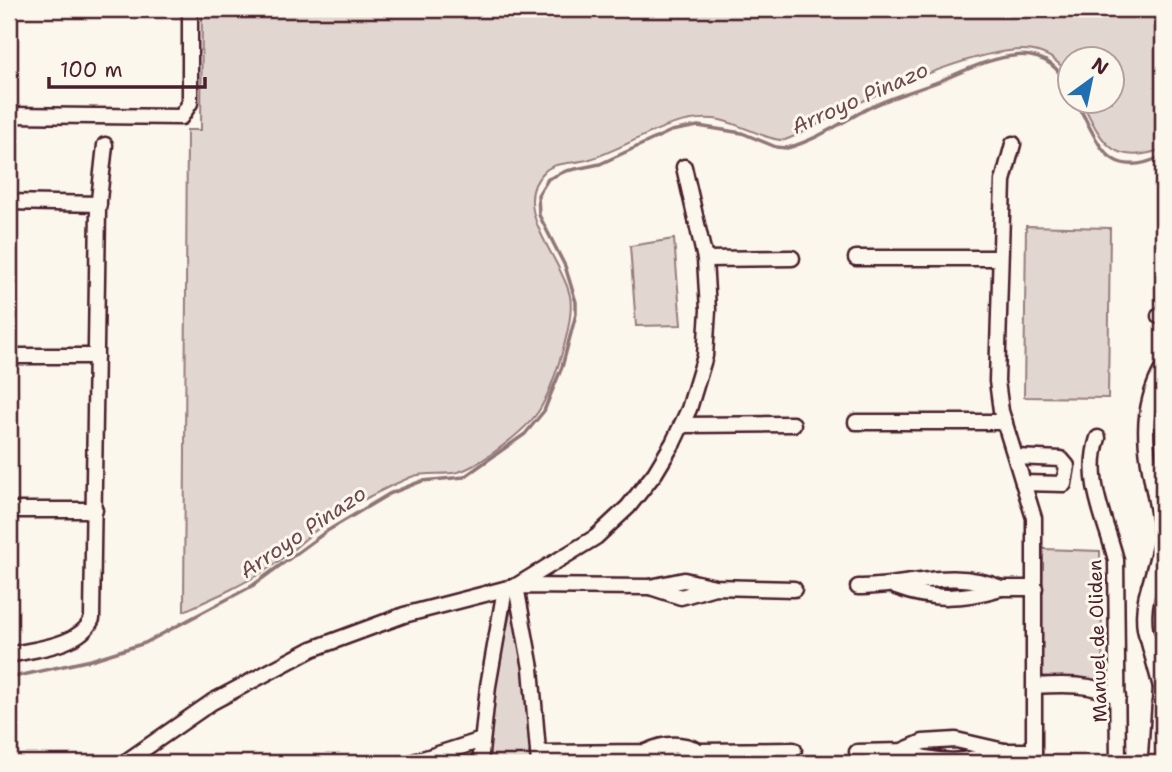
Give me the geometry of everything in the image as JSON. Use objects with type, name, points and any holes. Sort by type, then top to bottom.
[{"type":"street","points":[[9,115],[181,117],[190,103],[190,9]]},
{"type":"street","points":[[902,751],[923,742],[956,740],[1034,757],[1034,518],[1005,422],[997,381],[1003,181],[1013,144]]},
{"type":"street","points":[[9,655],[72,638],[89,625],[94,606],[99,204],[105,145]]},
{"type":"street","points":[[124,763],[212,702],[312,649],[404,615],[510,587],[576,551],[611,525],[655,473],[682,425],[705,356],[708,310],[705,259],[684,166]]},
{"type":"street","points":[[9,202],[99,204]]},
{"type":"street","points":[[705,259],[792,258]]},
{"type":"street","points":[[856,258],[999,258]]},
{"type":"street","points":[[9,356],[96,356]]},
{"type":"street","points":[[1156,763],[1162,685],[1144,619],[1149,586],[1163,542],[1146,444],[1144,415],[1163,368]]},
{"type":"street","points":[[856,422],[1005,422]]},
{"type":"street","points":[[682,425],[793,424]]},
{"type":"street","name":"Manuel de Oliden","points":[[1098,438],[1093,458],[1097,508],[1108,527],[1116,560],[1118,763]]},
{"type":"street","points":[[1016,457],[1061,459],[1066,466],[1064,484],[1023,483]]},
{"type":"street","points":[[9,510],[95,510]]},
{"type":"street","points":[[1149,586],[1163,575]]},
{"type":"street","points":[[859,587],[895,587],[923,579],[957,577],[1001,588]]},
{"type":"street","points":[[510,587],[650,587],[684,580],[715,587],[794,589]]},
{"type":"street","points":[[480,763],[510,587]]},
{"type":"street","points":[[510,587],[531,667],[539,758],[646,752],[676,760],[699,751],[794,750]]},
{"type":"street","points":[[895,587],[932,598],[951,599],[1001,588],[1035,588]]},
{"type":"street","points":[[1149,642],[1163,652]]},
{"type":"street","points":[[1035,686],[1061,684],[1088,687],[1118,698]]},
{"type":"street","points":[[410,763],[482,740]]},
{"type":"street","points":[[857,752],[902,751],[951,763],[1004,751]]},
{"type":"shaded area","points":[[202,9],[1163,9],[1163,149],[1146,154],[1120,153],[1111,147],[1089,116],[1126,116],[1126,46],[1056,46],[1056,63],[1038,52],[1020,50],[970,59],[942,68],[848,108],[785,140],[770,138],[732,123],[698,119],[666,126],[590,159],[560,164],[545,171],[535,185],[532,200],[534,216],[565,281],[571,308],[556,373],[544,402],[532,420],[478,463],[458,472],[411,477],[375,494],[329,521],[259,574],[184,611],[187,130],[201,130]]},
{"type":"shaded area","points":[[1026,226],[1110,228],[1108,398],[1024,397]]},
{"type":"shaded area","points":[[674,239],[681,325],[636,326],[630,246]]},
{"type":"shaded area","points":[[1043,549],[1100,551],[1103,681],[1040,676]]},
{"type":"shaded area","points":[[1163,581],[1163,648],[1155,641],[1150,610],[1154,595]]},
{"type":"shaded area","points":[[513,600],[521,643],[534,763],[485,763],[492,694]]},
{"type":"waterway","name":"Arroyo Pinazo","points":[[9,678],[91,660],[145,643],[252,586],[327,531],[389,494],[422,481],[464,477],[525,434],[544,411],[562,367],[576,314],[576,302],[565,266],[539,215],[538,195],[548,179],[566,171],[600,164],[671,131],[698,126],[742,133],[776,147],[787,148],[818,136],[883,101],[993,60],[1029,56],[1045,61],[1056,70]]},
{"type":"waterway","name":"Arroyo Pinazo","points":[[1084,116],[1098,143],[1116,161],[1128,164],[1144,163],[1163,156]]}]
